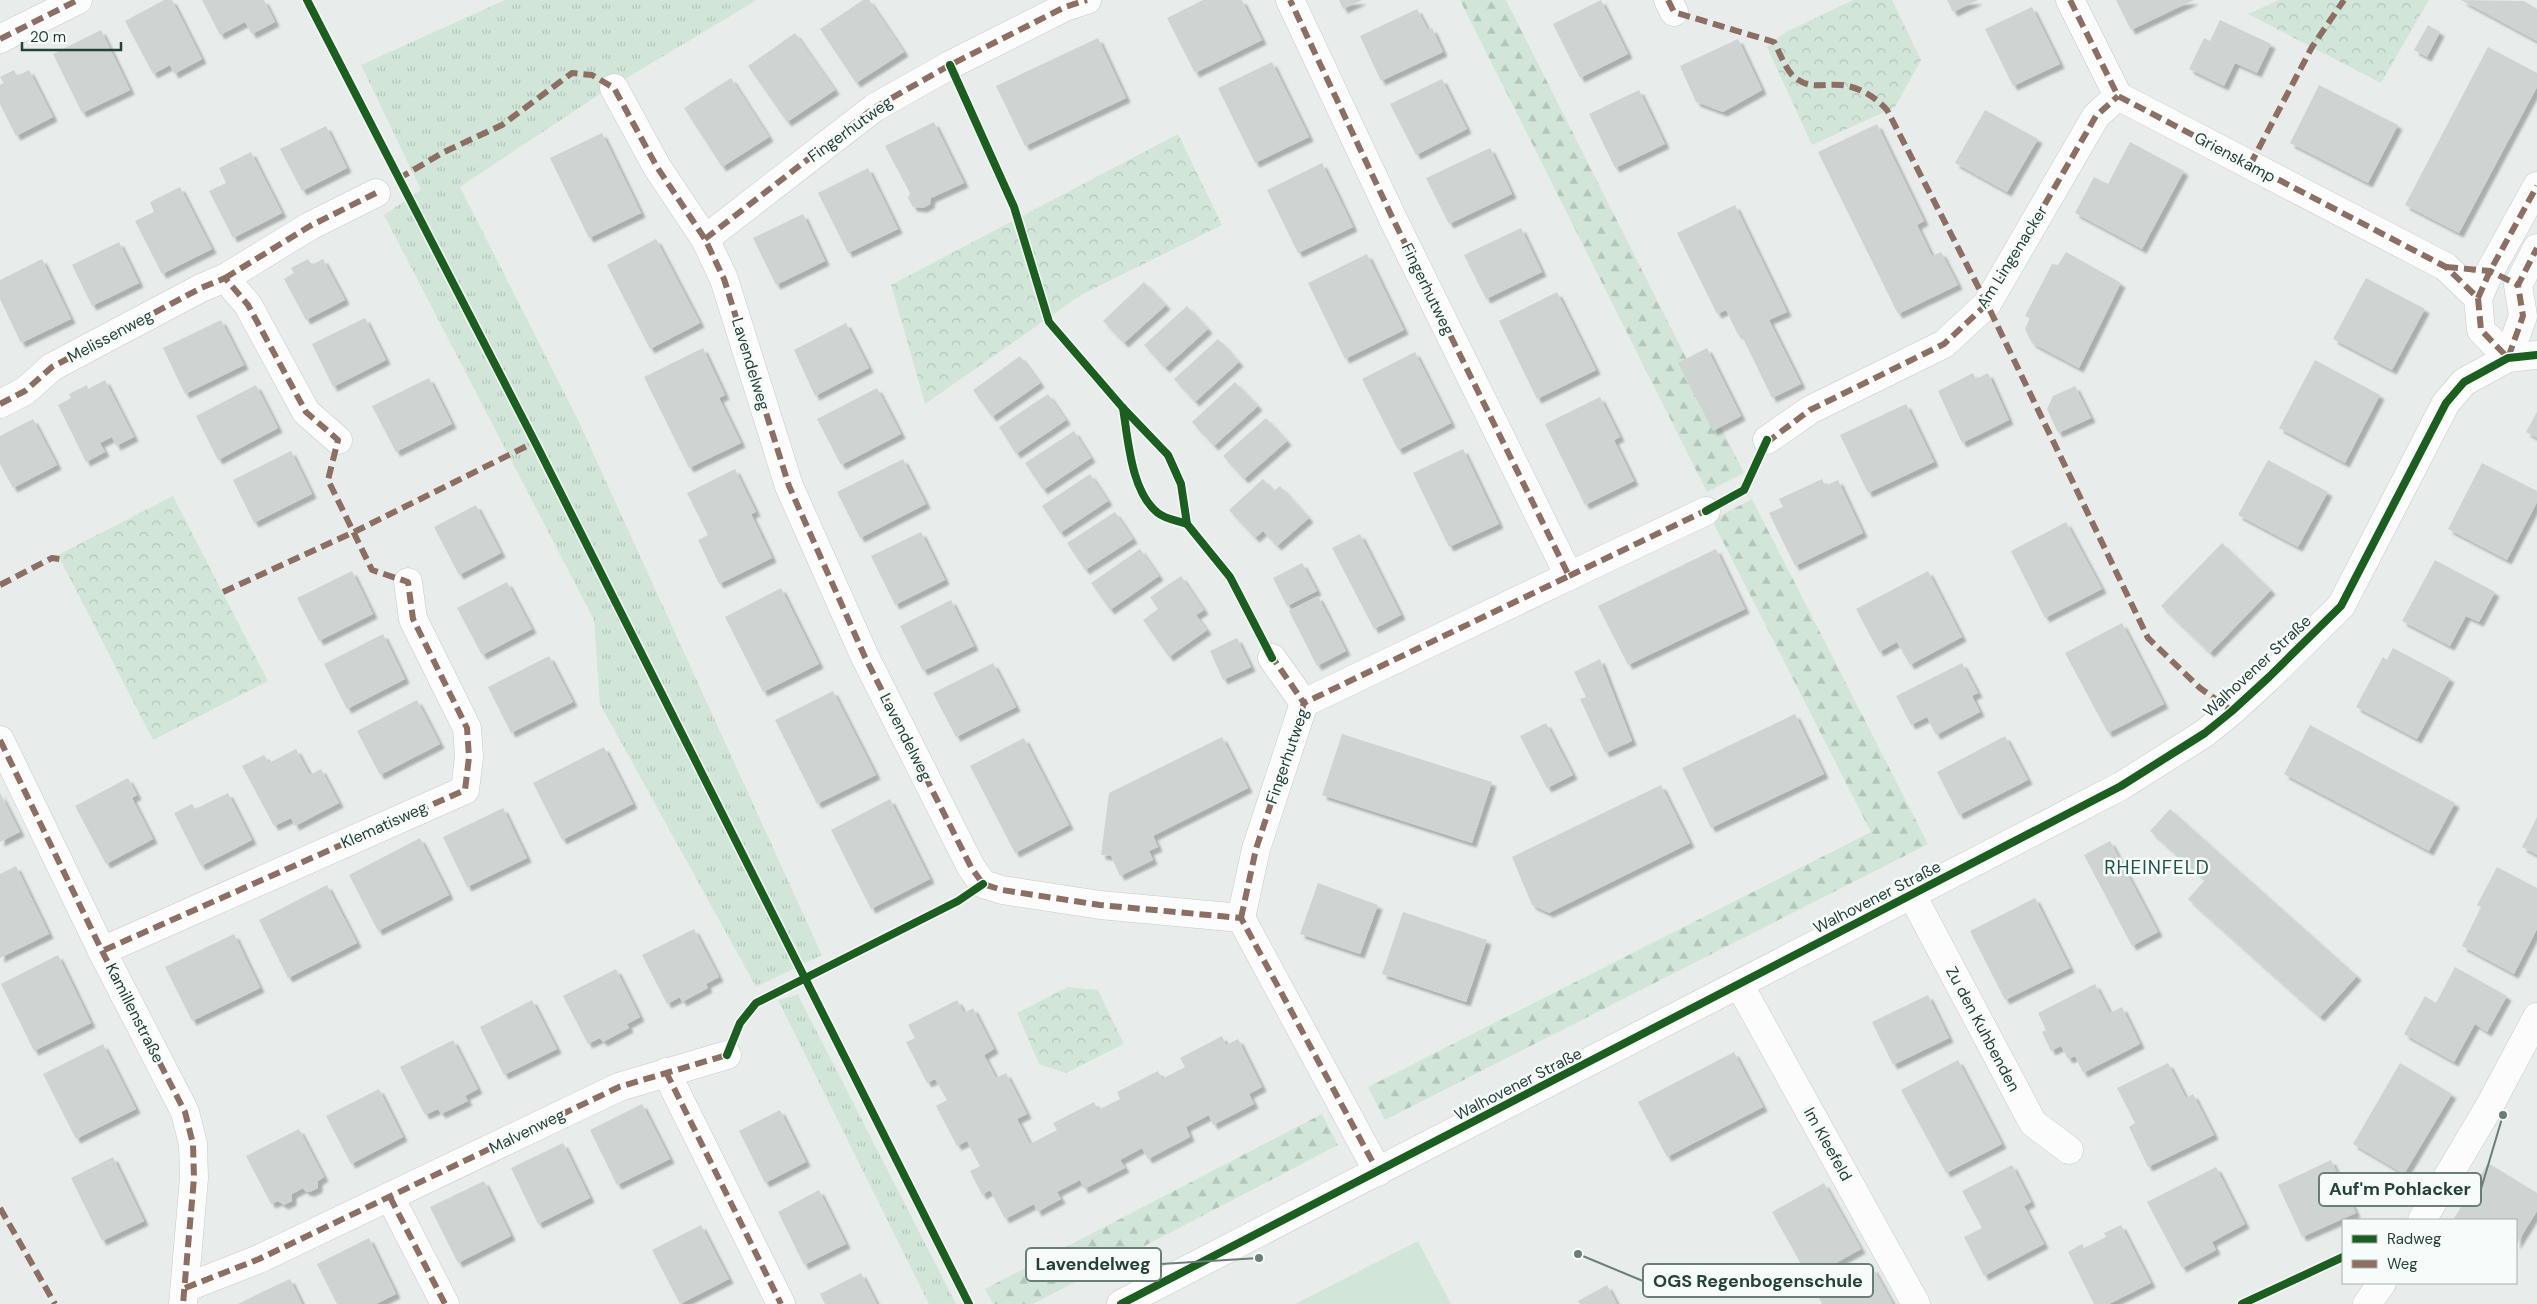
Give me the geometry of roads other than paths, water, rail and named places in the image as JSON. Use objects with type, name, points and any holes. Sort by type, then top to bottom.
[{"type":"street","points":[[0,39],[78,0]]},
{"type":"street","name":"Fingerhutweg","points":[[705,239],[874,108],[950,65],[1065,7],[1087,0]]},
{"type":"street","name":"Fingerhutweg","points":[[1290,0],[1393,219],[1569,576]]},
{"type":"street","points":[[2070,0],[2118,96]]},
{"type":"street","name":"Lavendelweg","points":[[614,88],[657,167],[705,239],[724,279],[788,486],[865,657],[971,867],[983,884],[1002,890],[1100,905],[1241,918]]},
{"type":"street","name":"Grienskamp","points":[[2118,96],[2446,267],[2478,298]]},
{"type":"street","name":"Am Lingenacker","points":[[1767,440],[1810,410],[1944,344],[1986,304],[2096,116],[2118,96]]},
{"type":"street","points":[[2508,358],[2481,330],[2478,298],[2490,271],[2537,186]]},
{"type":"street","name":"Melissenweg","points":[[0,404],[25,391],[52,367],[225,278],[310,226],[376,193]]},
{"type":"street","points":[[2508,358],[2523,316],[2518,286],[2537,248]]},
{"type":"street","name":"Grienskamp","points":[[2446,267],[2490,271],[2518,286]]},
{"type":"street","points":[[225,278],[248,305],[306,412],[338,440]]},
{"type":"street","points":[[2508,358],[2537,355]]},
{"type":"street","name":"Walhovener Straße","points":[[1121,1304],[2121,786],[2198,738],[2232,711],[2341,606],[2446,403],[2464,382],[2508,358]]},
{"type":"street","name":"Fingerhutweg","points":[[1241,918],[1256,849],[1304,702],[1706,511]]},
{"type":"street","name":"Klematisweg","points":[[102,950],[465,790],[469,757],[467,728],[412,619],[408,582]]},
{"type":"street","points":[[1272,658],[1304,702]]},
{"type":"street","name":"Kamillenstraße","points":[[0,740],[102,950],[185,1112],[193,1144],[194,1178],[184,1296]]},
{"type":"street","name":"Zu den Kuhbenden","points":[[1912,895],[2033,1124],[2068,1150]]},
{"type":"street","points":[[1241,918],[1378,1172]]},
{"type":"street","name":"Im Kleefeld","points":[[1739,984],[1916,1304]]},
{"type":"street","points":[[2423,1219],[2533,1033]]},
{"type":"street","name":"Malvenweg","points":[[184,1296],[619,1087],[727,1055]]},
{"type":"street","points":[[666,1072],[781,1304]]},
{"type":"street","points":[[390,1197],[444,1304]]},
{"type":"street","points":[[2367,1304],[2381,1284]]},
{"type":"place","name":"Auf'm Pohlacker","points":[[2503,1115]]},
{"type":"place","name":"OGS Regenbogenschule","points":[[1578,1254]]},
{"type":"place","name":"Lavendelweg","points":[[1259,1258]]},
{"type":"district","name":"RHEINFELD","points":[[2157,867]]}]
